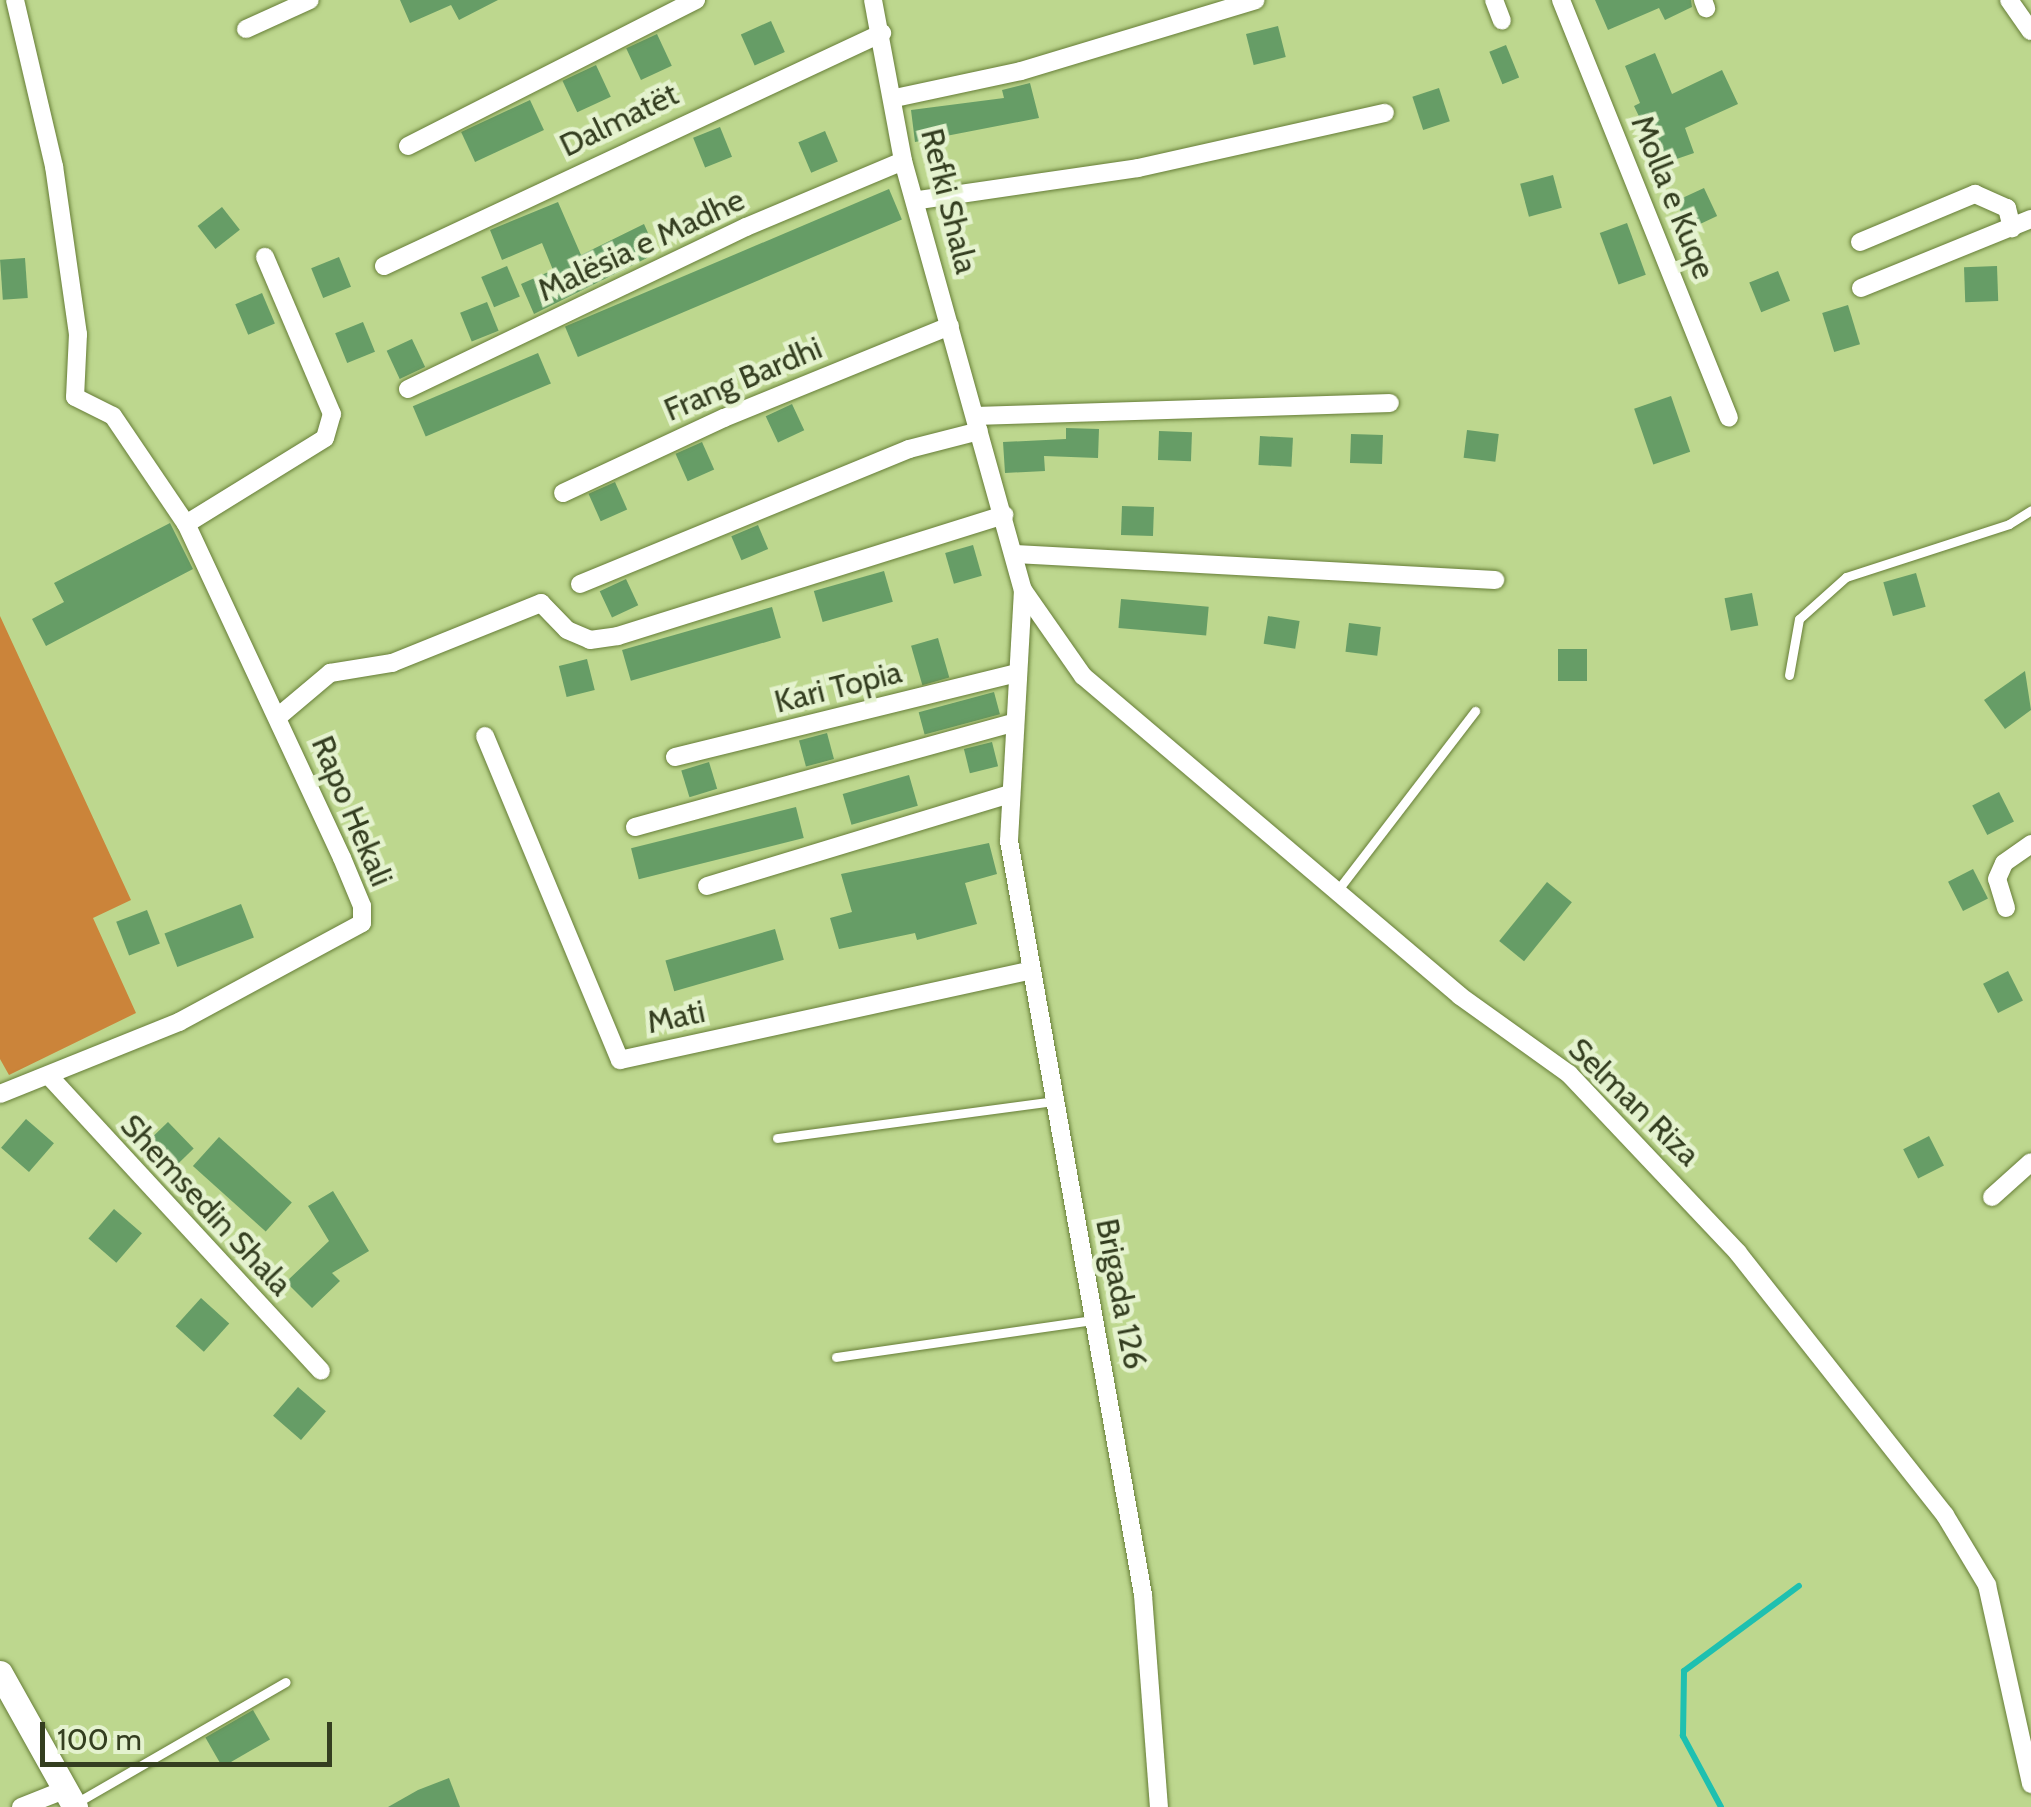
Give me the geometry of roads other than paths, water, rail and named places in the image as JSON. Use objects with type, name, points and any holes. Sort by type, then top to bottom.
[{"type":"street","name":"Rapo Hekali","points":[[0,1094],[50,1076],[248,988],[362,923],[362,906],[279,716],[186,524],[114,416],[74,397],[78,334],[54,166],[15,0]]},
{"type":"street","points":[[246,29],[310,0]]},
{"type":"street","points":[[408,146],[696,0]]},
{"type":"street","name":"Refki Shala","points":[[873,0],[895,98],[903,161],[918,200],[1023,590]]},
{"type":"street","points":[[895,98],[1020,70],[1256,0]]},
{"type":"street","points":[[1494,0],[1502,22]]},
{"type":"street","name":"Molla e Kuqe","points":[[1561,0],[1728,417]]},
{"type":"street","points":[[2011,1],[2031,31]]},
{"type":"street","name":"Dalmatët","points":[[384,266],[882,33]]},
{"type":"street","points":[[918,200],[1138,168],[1385,113]]},
{"type":"street","name":"Malësia e Madhe","points":[[408,389],[746,227],[903,161]]},
{"type":"street","points":[[1860,242],[1975,194],[2006,208],[2012,228]]},
{"type":"street","points":[[1862,288],[2031,219]]},
{"type":"street","points":[[186,524],[325,438],[332,414],[266,257]]},
{"type":"street","name":"Frang Bardhi","points":[[563,493],[724,418],[950,326]]},
{"type":"street","points":[[580,584],[977,423],[1390,404]]},
{"type":"street","points":[[279,716],[330,673],[392,663],[541,603],[567,630],[590,640],[618,636],[1005,515]]},
{"type":"street","points":[[1014,554],[1495,580]]},
{"type":"street","name":"Brigada 126","points":[[1023,590],[1014,674],[1009,841],[1028,972],[1096,1320],[1144,1595],[1159,1807]]},
{"type":"street","name":"Selman Riza","points":[[1023,590],[1083,676],[1335,893],[1570,1074],[1738,1253],[1945,1515],[1987,1585],[2027,1750],[2031,1784]]},
{"type":"street","name":"Kari Topia","points":[[675,757],[1014,674]]},
{"type":"street","points":[[635,827],[1013,723]]},
{"type":"street","name":"Mati","points":[[484,736],[620,1060],[1028,972]]},
{"type":"street","points":[[707,886],[1010,794]]},
{"type":"street","points":[[2006,908],[1997,879],[2004,863],[2031,844]]},
{"type":"street","name":"Shemsedin Shala","points":[[50,1076],[321,1372]]},
{"type":"street","points":[[1992,1198],[2031,1162]]},
{"type":"street","points":[[0,1673],[71,1800],[21,1807]]},
{"type":"lane","points":[[1789,675],[1798,619],[1846,576],[2009,524],[2031,510]]},
{"type":"lane","points":[[1335,893],[1475,712]]},
{"type":"lane","points":[[778,1138],[1055,1101]]},
{"type":"lane","points":[[836,1357],[1096,1320]]},
{"type":"lane","points":[[71,1800],[286,1682]]},
{"type":"waterway","points":[[1721,1807],[1683,1736],[1684,1671],[1799,1586]]}]
